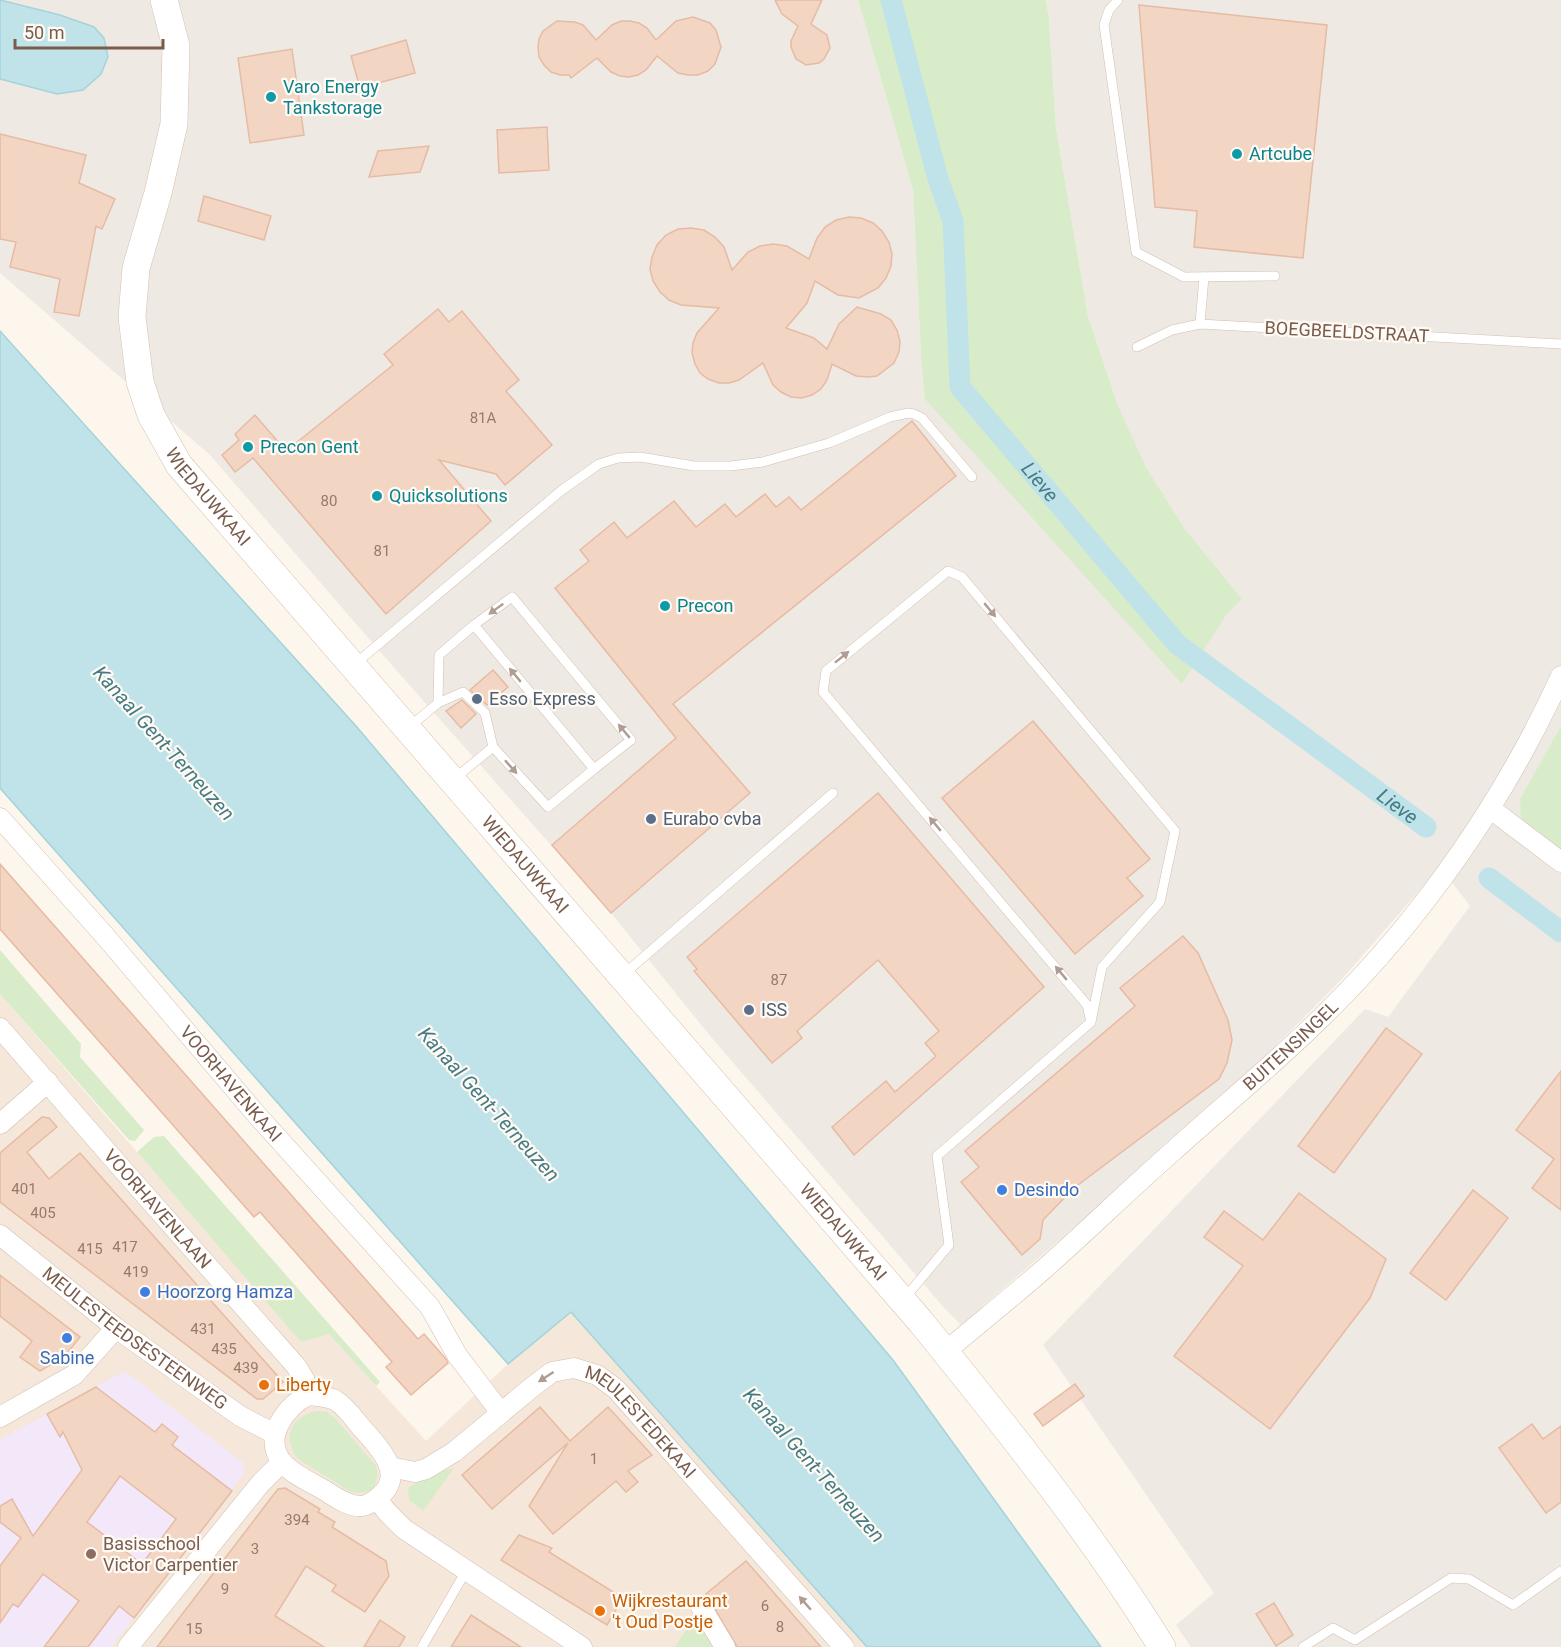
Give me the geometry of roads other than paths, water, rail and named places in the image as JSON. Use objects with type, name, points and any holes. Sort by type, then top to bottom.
[{"type":"main road","name":"WIEDAUWKAAI","points":[[164,0],[176,46],[174,124],[158,193],[136,268],[132,318],[140,382],[151,415],[179,465],[945,1352],[1039,1469],[1162,1647]]},
{"type":"street","name":"BUITENSINGEL","points":[[945,1352],[1043,1270],[1327,1012],[1381,955],[1465,847],[1491,809],[1548,705],[1561,676]]},
{"type":"street","points":[[1491,809],[1561,862]]},
{"type":"street","name":"VOORHAVENKAAI","points":[[0,818],[105,936],[255,1114],[430,1307],[457,1355],[496,1408]]},
{"type":"street","name":"VOORHAVENLAAN","points":[[0,1028],[296,1366],[304,1379],[308,1395]]},
{"type":"street","points":[[0,1124],[48,1082]]},
{"type":"street","name":"MEULESTEEDSESTEENWEG","points":[[0,1235],[116,1328],[240,1416],[275,1434]]},
{"type":"street","points":[[0,1417],[74,1375],[116,1328]]},
{"type":"street","name":"MEULESTEDEKAAI","points":[[390,1467],[415,1472],[426,1469],[454,1452],[496,1408],[552,1372],[574,1368],[597,1375],[616,1389],[844,1647]]},
{"type":"street","points":[[308,1395],[334,1400],[345,1408],[384,1454],[390,1467],[390,1478],[386,1491],[377,1499],[362,1507],[347,1503],[300,1476],[282,1462],[276,1450],[275,1434],[282,1418],[294,1402],[308,1395]]},
{"type":"street","points":[[128,1647],[260,1484],[282,1462]]},
{"type":"street","points":[[377,1499],[404,1529],[582,1647]]},
{"type":"street","points":[[701,1607],[725,1647]]},
{"type":"lane","points":[[1118,0],[1109,9],[1104,25],[1136,252],[1184,277],[1275,276]]},
{"type":"lane","points":[[1200,324],[1204,277]]},
{"type":"lane","name":"BOEGBEELDSTRAAT","points":[[1137,347],[1172,330],[1200,324],[1561,344]]},
{"type":"lane","points":[[353,666],[562,490],[599,464],[618,458],[640,457],[694,466],[731,466],[763,462],[829,443],[890,417],[908,413],[922,418],[972,477]]},
{"type":"lane","points":[[902,1301],[950,1245],[937,1156],[1091,1022],[1102,967],[1160,902],[1175,831],[963,577],[948,571],[826,671],[823,692],[1087,1005],[1091,1022]]},
{"type":"lane","points":[[407,729],[438,703],[463,692],[485,713],[493,747],[548,807],[631,740],[512,597],[474,625],[440,655],[438,703]]},
{"type":"lane","points":[[474,625],[594,769]]},
{"type":"lane","points":[[452,781],[493,747]]},
{"type":"lane","points":[[621,976],[833,793]]},
{"type":"lane","points":[[422,1647],[466,1571]]},
{"type":"lane","points":[[1303,1647],[1333,1628],[1355,1640],[1451,1578],[1469,1579],[1513,1605],[1561,1571]]},
{"type":"water","points":[[0,0],[60,15],[94,27],[104,38],[108,57],[101,74],[83,90],[57,94],[0,79]]},
{"type":"water","name":"Kanaal Gent-Terneuzen","points":[[0,331],[356,726],[893,1360],[1101,1647],[867,1647],[571,1312],[508,1364],[0,788]]},
{"type":"waterway","name":"Lieve","points":[[891,0],[938,179],[953,221],[960,387],[1177,644],[1426,827]]},
{"type":"waterway","name":"Lieve","points":[[1489,878],[1561,932]]},
{"type":"place","name":"Varo Energy Tankstorage","points":[[271,97]]},
{"type":"place","name":"Artcube","points":[[1237,154]]},
{"type":"place","name":"Precon Gent","points":[[248,447]]},
{"type":"place","name":"Quicksolutions","points":[[377,496]]},
{"type":"place","name":"Precon","points":[[665,606]]},
{"type":"place","name":"Esso Express","points":[[477,699]]},
{"type":"place","name":"Eurabo cvba","points":[[651,819]]},
{"type":"place","name":"ISS","points":[[749,1010]]},
{"type":"place","name":"Desindo","points":[[1002,1190]]},
{"type":"place","name":"Hoorzorg Hamza","points":[[145,1292]]},
{"type":"place","name":"Sabine","points":[[67,1338]]},
{"type":"place","name":"Liberty","points":[[264,1385]]},
{"type":"place","name":"Basisschool Victor Carpentier","points":[[91,1554]]},
{"type":"place","name":"Wijkrestaurant 't Oud Postje","points":[[600,1611]]}]
